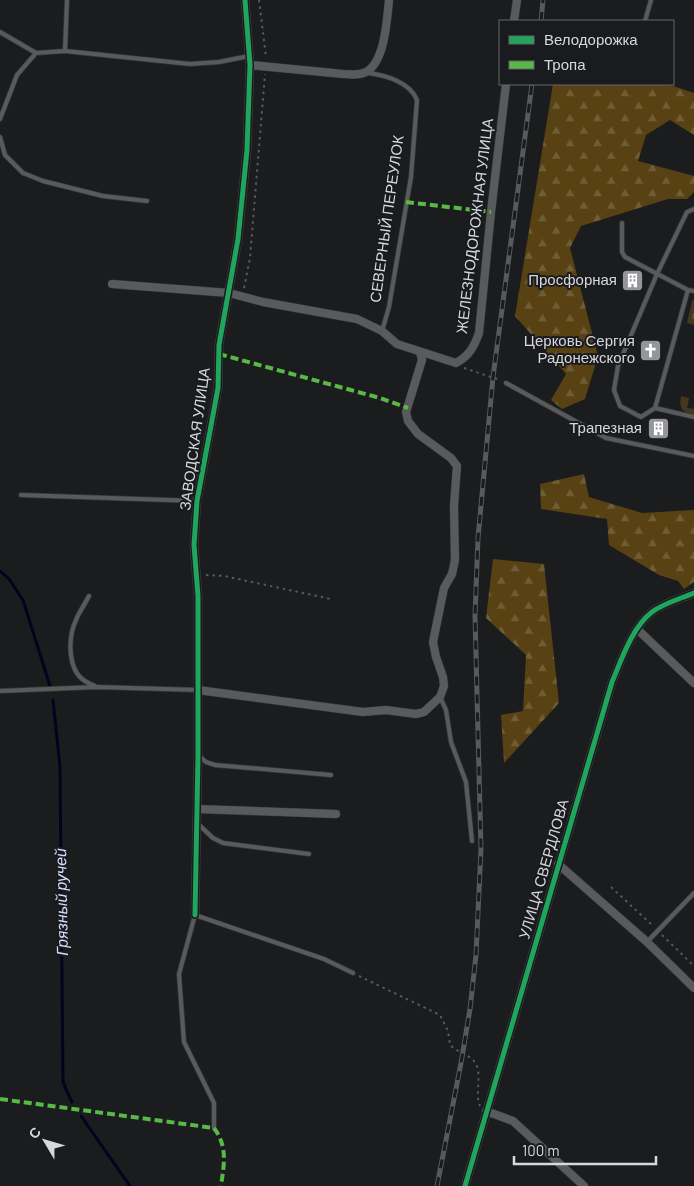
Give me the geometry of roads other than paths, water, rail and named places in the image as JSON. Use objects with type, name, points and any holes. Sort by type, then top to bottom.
[{"type":"street","name":"ЗАВОДСКАЯ УЛИЦА","points":[[195,915],[198,690],[197,575],[194,545],[197,501],[218,388],[219,345],[238,239],[247,150],[250,65],[245,0]]},
{"type":"street","points":[[250,65],[343,74],[366,72],[377,61],[381,52],[390,0]]},
{"type":"street","points":[[514,20],[517,0]]},
{"type":"street","name":"ЖЕЛЕЗНОДОРОЖНАЯ УЛИЦА","points":[[420,352],[456,363],[464,358],[473,348],[478,333],[506,85]]},
{"type":"street","points":[[112,284],[228,293],[263,302],[357,319],[382,330],[397,344],[420,352],[422,360],[406,412],[408,421],[418,434],[451,458],[457,466],[454,505],[455,560],[452,574],[444,588],[433,642],[444,686],[440,697],[424,712],[416,714],[386,710],[363,712],[198,690]]},
{"type":"street","name":"УЛИЦА СВЕРДЛОВА","points":[[465,1186],[612,682],[623,655],[644,619],[659,608],[694,593]]},
{"type":"street","points":[[637,629],[694,684]]},
{"type":"street","points":[[197,809],[336,814]]},
{"type":"street","points":[[558,864],[647,942],[694,988]]},
{"type":"street","points":[[486,1111],[512,1120],[584,1186]]},
{"type":"lane","points":[[65,51],[68,0]]},
{"type":"lane","points":[[645,20],[651,0]]},
{"type":"lane","points":[[0,32],[36,53],[65,51],[190,64],[219,62],[249,56]]},
{"type":"lane","points":[[0,119],[17,75],[36,53]]},
{"type":"lane","name":"СЕВЕРНЫЙ ПЕРЕУЛОК","points":[[366,72],[380,74],[399,83],[411,91],[417,100],[411,177],[389,307],[382,330]]},
{"type":"lane","points":[[0,137],[5,155],[23,173],[43,181],[103,196],[147,201]]},
{"type":"lane","points":[[688,290],[655,408],[641,417],[620,406],[614,390],[618,366],[656,274],[687,212],[694,209]]},
{"type":"lane","points":[[622,223],[622,252],[625,257],[688,290],[694,290]]},
{"type":"lane","points":[[506,383],[606,438],[694,456]]},
{"type":"lane","points":[[655,408],[694,418]]},
{"type":"lane","points":[[21,495],[197,501]]},
{"type":"lane","points":[[89,596],[76,620],[71,635],[71,655],[75,671],[84,681],[98,687]]},
{"type":"lane","points":[[0,691],[98,687],[198,690]]},
{"type":"lane","points":[[440,697],[446,710],[451,742],[466,782],[472,841]]},
{"type":"lane","points":[[198,755],[206,762],[215,765],[332,775]]},
{"type":"lane","points":[[197,823],[213,838],[223,843],[309,854]]},
{"type":"lane","points":[[647,942],[694,893]]},
{"type":"lane","points":[[214,1128],[214,1103],[184,1042],[179,974],[195,915],[324,960],[353,973]]},
{"type":"waterway","name":"Грязный ручей","points":[[0,571],[9,579],[23,600],[50,686]]},
{"type":"waterway","name":"Грязный ручей","points":[[53,700],[60,767],[63,1081],[72,1102]]},
{"type":"waterway","name":"Грязный ручей","points":[[81,1116],[130,1186]]},
{"type":"railway","points":[[541,20],[543,0]]},
{"type":"railway","points":[[437,1186],[461,1063],[476,955],[481,849],[475,616],[478,538],[493,377],[532,85]]},
{"type":"place","name":"Просфорная","points":[[633,280]]},
{"type":"place","name":"Церковь Сергия Радонежского","points":[[651,350]]},
{"type":"place","name":"Трапезная","points":[[658,428]]}]
